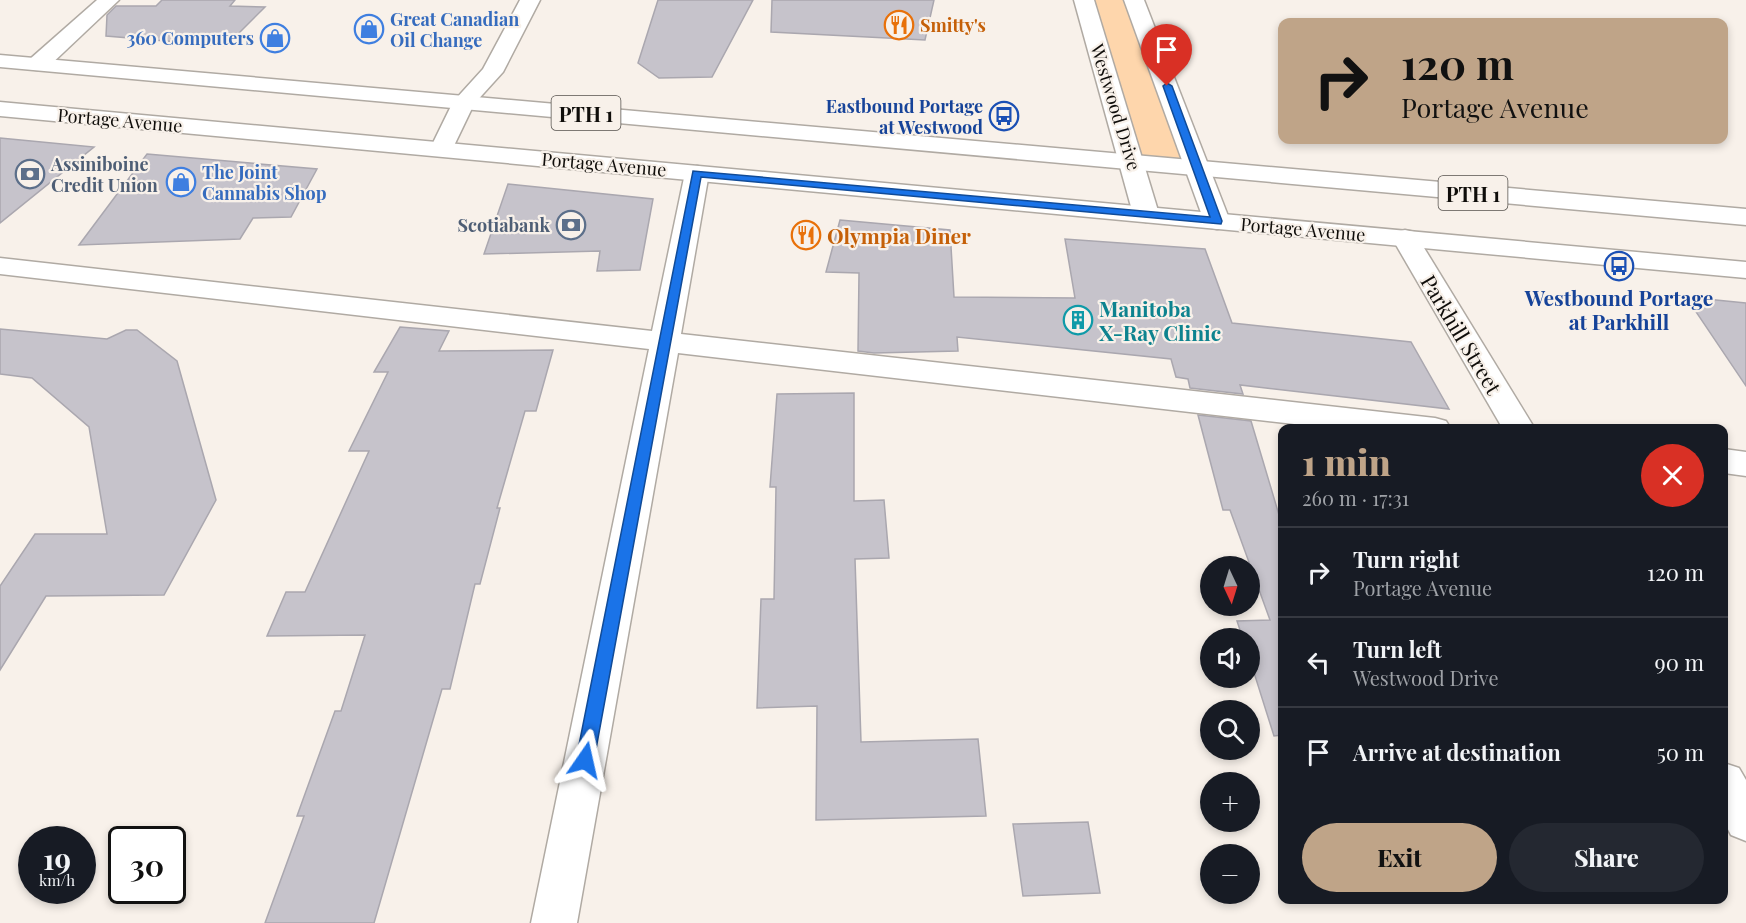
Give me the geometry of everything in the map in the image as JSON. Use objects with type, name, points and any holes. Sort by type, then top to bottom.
[{"type":"main road","points":[[38,64],[109,0]]},
{"type":"main road","points":[[442,149],[464,102],[492,72],[530,0]]},
{"type":"main road","name":"Westwood Drive","points":[[1084,0],[1146,214]]},
{"type":"main road","points":[[1134,0],[1217,221]]},
{"type":"main road","name":"PTH 1","points":[[0,61],[1746,217]]},
{"type":"main road","name":"Portage Avenue","points":[[0,109],[1746,270]]},
{"type":"main road","points":[[554,923],[697,173]]},
{"type":"main road","name":"Parkhill Street","points":[[1405,238],[1515,424]]},
{"type":"main road","points":[[0,266],[1390,424]]},
{"type":"main road","points":[[1728,462],[1746,464]]},
{"type":"main road","points":[[1728,789],[1746,821]]},
{"type":"shaded area","points":[[1084,0],[1134,0],[1199,168],[1133,163]]},
{"type":"building","points":[[162,0],[235,0],[230,6],[265,7],[226,46],[106,36],[107,15],[116,6],[156,6]]},
{"type":"building","points":[[658,0],[753,0],[712,77],[659,78],[638,63]]},
{"type":"building","points":[[772,0],[934,0],[925,40],[771,32]]},
{"type":"building","name":"Assiniboine Credit Union","points":[[0,138],[94,147],[0,223]]},
{"type":"building","points":[[147,154],[317,169],[291,217],[253,218],[240,239],[79,245]]},
{"type":"building","name":"Scotiabank","points":[[508,184],[653,199],[640,270],[597,271],[600,251],[484,254]]},
{"type":"building","points":[[840,220],[950,230],[954,297],[1075,298],[1065,239],[1205,249],[1232,323],[1411,342],[1449,409],[1240,385],[1243,394],[1190,388],[1188,379],[1176,377],[1171,359],[957,337],[958,351],[874,353],[858,351],[859,273],[826,272]]},
{"type":"building","points":[[1686,297],[1746,303],[1746,386]]},
{"type":"building","points":[[400,327],[449,331],[439,351],[553,350],[536,411],[525,411],[497,508],[500,508],[480,584],[475,584],[450,689],[442,689],[374,923],[265,923],[304,816],[297,816],[335,711],[341,711],[365,635],[267,636],[286,592],[305,592],[369,451],[349,451],[388,372],[374,372]]},
{"type":"building","points":[[0,329],[107,339],[126,330],[137,330],[177,361],[216,500],[164,595],[46,596],[0,670],[0,586],[35,534],[107,534],[89,427],[32,378],[0,374]]},
{"type":"building","points":[[854,393],[854,501],[884,500],[889,558],[855,559],[861,742],[978,739],[986,816],[816,820],[817,706],[757,708],[761,599],[774,599],[776,487],[770,487],[777,394]]},
{"type":"building","points":[[1198,415],[1251,421],[1278,512],[1278,736],[1274,736],[1259,688],[1260,628],[1239,628],[1237,621],[1270,620],[1260,592],[1260,556],[1247,556],[1230,510],[1223,510]]},
{"type":"building","points":[[1088,822],[1100,893],[1023,896],[1013,824]]},
{"type":"place","name":"Smitty's","points":[[899,25]]},
{"type":"place","name":"Great Canadian Oil Change","points":[[369,29]]},
{"type":"place","name":"360 Computers","points":[[275,38]]},
{"type":"place","name":"Eastbound Portage at Westwood","points":[[1004,116]]},
{"type":"place","name":"Assiniboine Credit Union","points":[[30,174]]},
{"type":"place","name":"The Joint Cannabis Shop","points":[[181,182]]},
{"type":"place","name":"Scotiabank","points":[[571,225]]},
{"type":"place","name":"Olympia Diner","points":[[806,235]]},
{"type":"place","name":"Westbound Portage at Parkhill","points":[[1619,266]]},
{"type":"place","name":"Manitoba X-Ray Clinic","points":[[1078,320]]},
{"type":"route","points":[[585,760],[697,173],[1217,221],[1167,86]]}]
